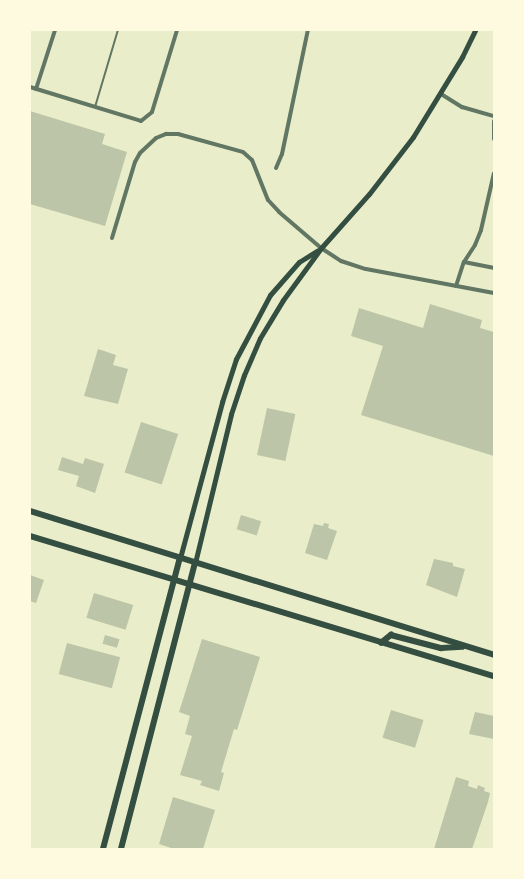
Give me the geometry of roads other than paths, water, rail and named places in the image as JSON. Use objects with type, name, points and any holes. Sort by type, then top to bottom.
[{"type":"main road","points":[[121,849],[190,585],[229,421],[244,375],[260,338],[282,300],[321,248],[393,165],[440,94],[475,30]]},
{"type":"main road","points":[[103,849],[222,402],[236,359],[270,295],[299,262],[321,248]]},
{"type":"main road","points":[[30,512],[494,655]]},
{"type":"main road","points":[[30,536],[494,676]]},
{"type":"main road","points":[[381,643],[391,635],[441,648],[467,646]]},
{"type":"street","points":[[36,89],[55,30]]},
{"type":"street","points":[[30,87],[138,120],[146,118],[152,112],[177,30]]},
{"type":"street","points":[[276,168],[282,154],[308,30]]},
{"type":"street","points":[[440,94],[462,107],[494,116]]},
{"type":"street","points":[[494,122],[494,139]]},
{"type":"street","points":[[112,238],[135,162],[140,153],[156,138],[166,134],[178,134],[243,152],[252,160],[268,200],[321,248],[341,261],[360,267],[494,293]]},
{"type":"street","points":[[456,286],[464,262],[481,230],[494,173]]},
{"type":"street","points":[[464,262],[494,268]]},
{"type":"lane","points":[[95,107],[118,30]]}]
